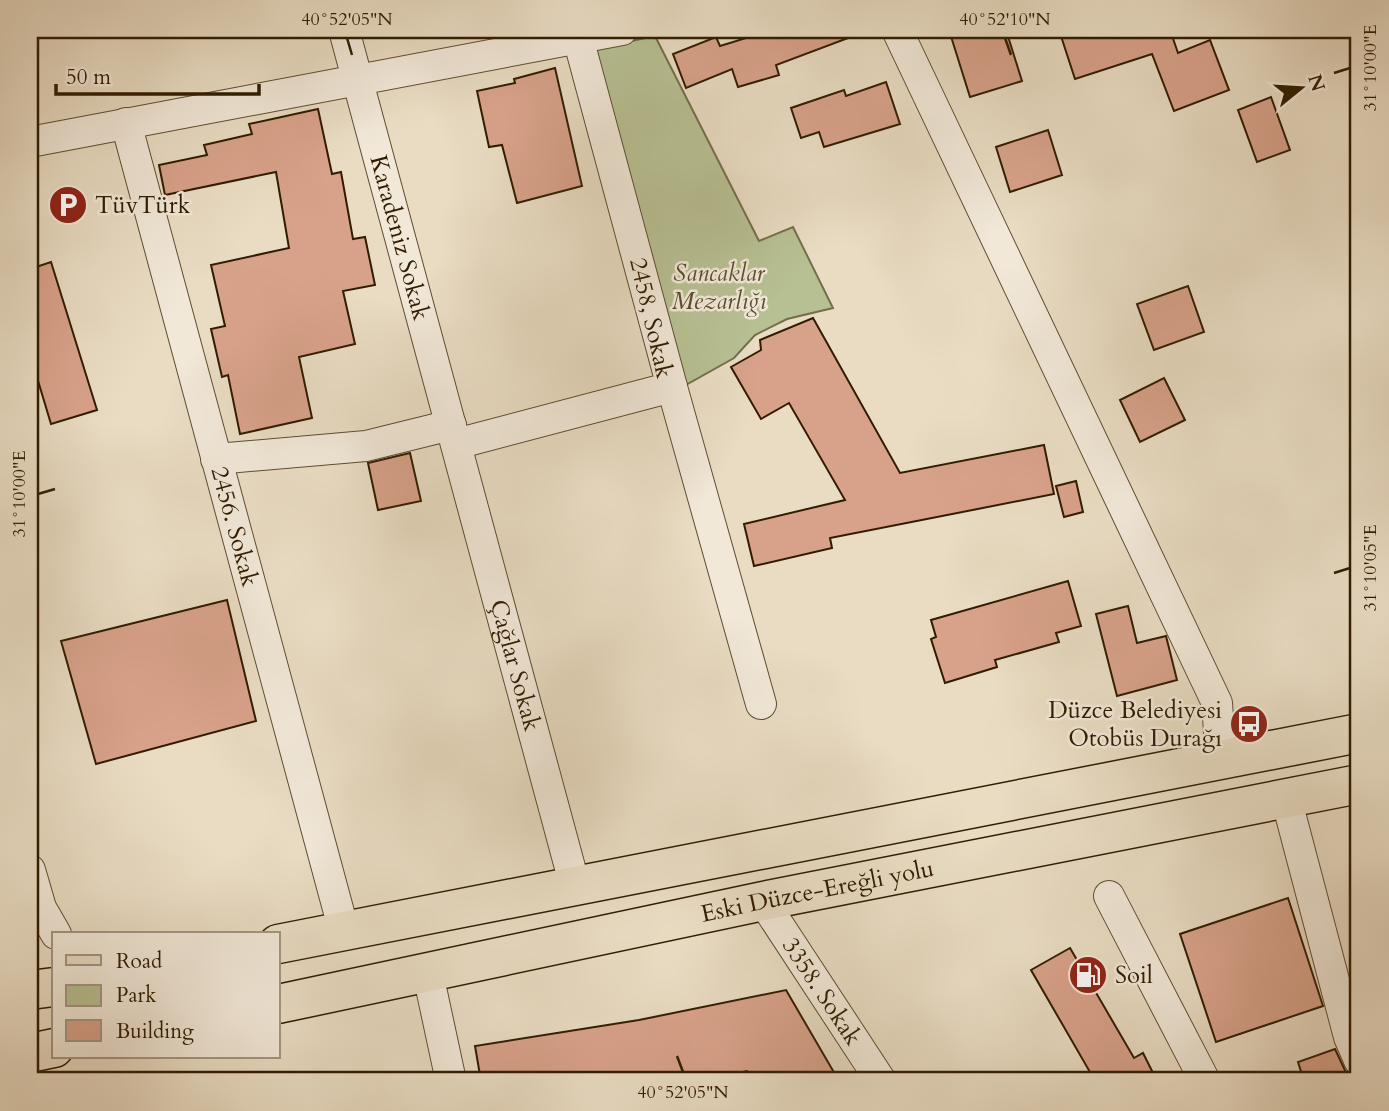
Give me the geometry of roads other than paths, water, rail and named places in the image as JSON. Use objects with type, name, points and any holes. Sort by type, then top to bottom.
[{"type":"main road","points":[[280,944],[1359,733]]},
{"type":"main road","name":"Eski Düzce-Ereğli yolu","points":[[280,1004],[763,901],[1359,784]]},
{"type":"main road","points":[[30,990],[52,987]]},
{"type":"main road","points":[[30,1053],[52,1048]]},
{"type":"street","name":"Karadeniz Sokak","points":[[344,30],[453,434]]},
{"type":"street","points":[[30,142],[622,30]]},
{"type":"street","points":[[897,30],[1217,703],[1221,760]]},
{"type":"street","name":"2458, Sokak","points":[[216,458],[366,446],[453,434],[672,387],[578,38]]},
{"type":"street","name":"2456. Sokak","points":[[126,123],[344,931]]},
{"type":"street","points":[[672,387],[761,704]]},
{"type":"street","name":"Çağlar Sokak","points":[[453,434],[575,886]]},
{"type":"street","points":[[1286,798],[1349,1037],[1359,1060]]},
{"type":"street","points":[[30,870],[41,908],[55,932]]},
{"type":"street","points":[[1109,896],[1205,1081]]},
{"type":"street","name":"3358. Sokak","points":[[763,901],[881,1081]]},
{"type":"street","points":[[428,974],[452,1081]]},
{"type":"place","name":"TüvTürk","points":[[68,205]]},
{"type":"place","name":"Düzce Belediyesi Otobüs Durağı","points":[[1249,724]]},
{"type":"place","name":"Soil","points":[[1088,975]]},
{"type":"park label","name":"Sancaklar Mezarlığı","points":[[719,287]]}]
